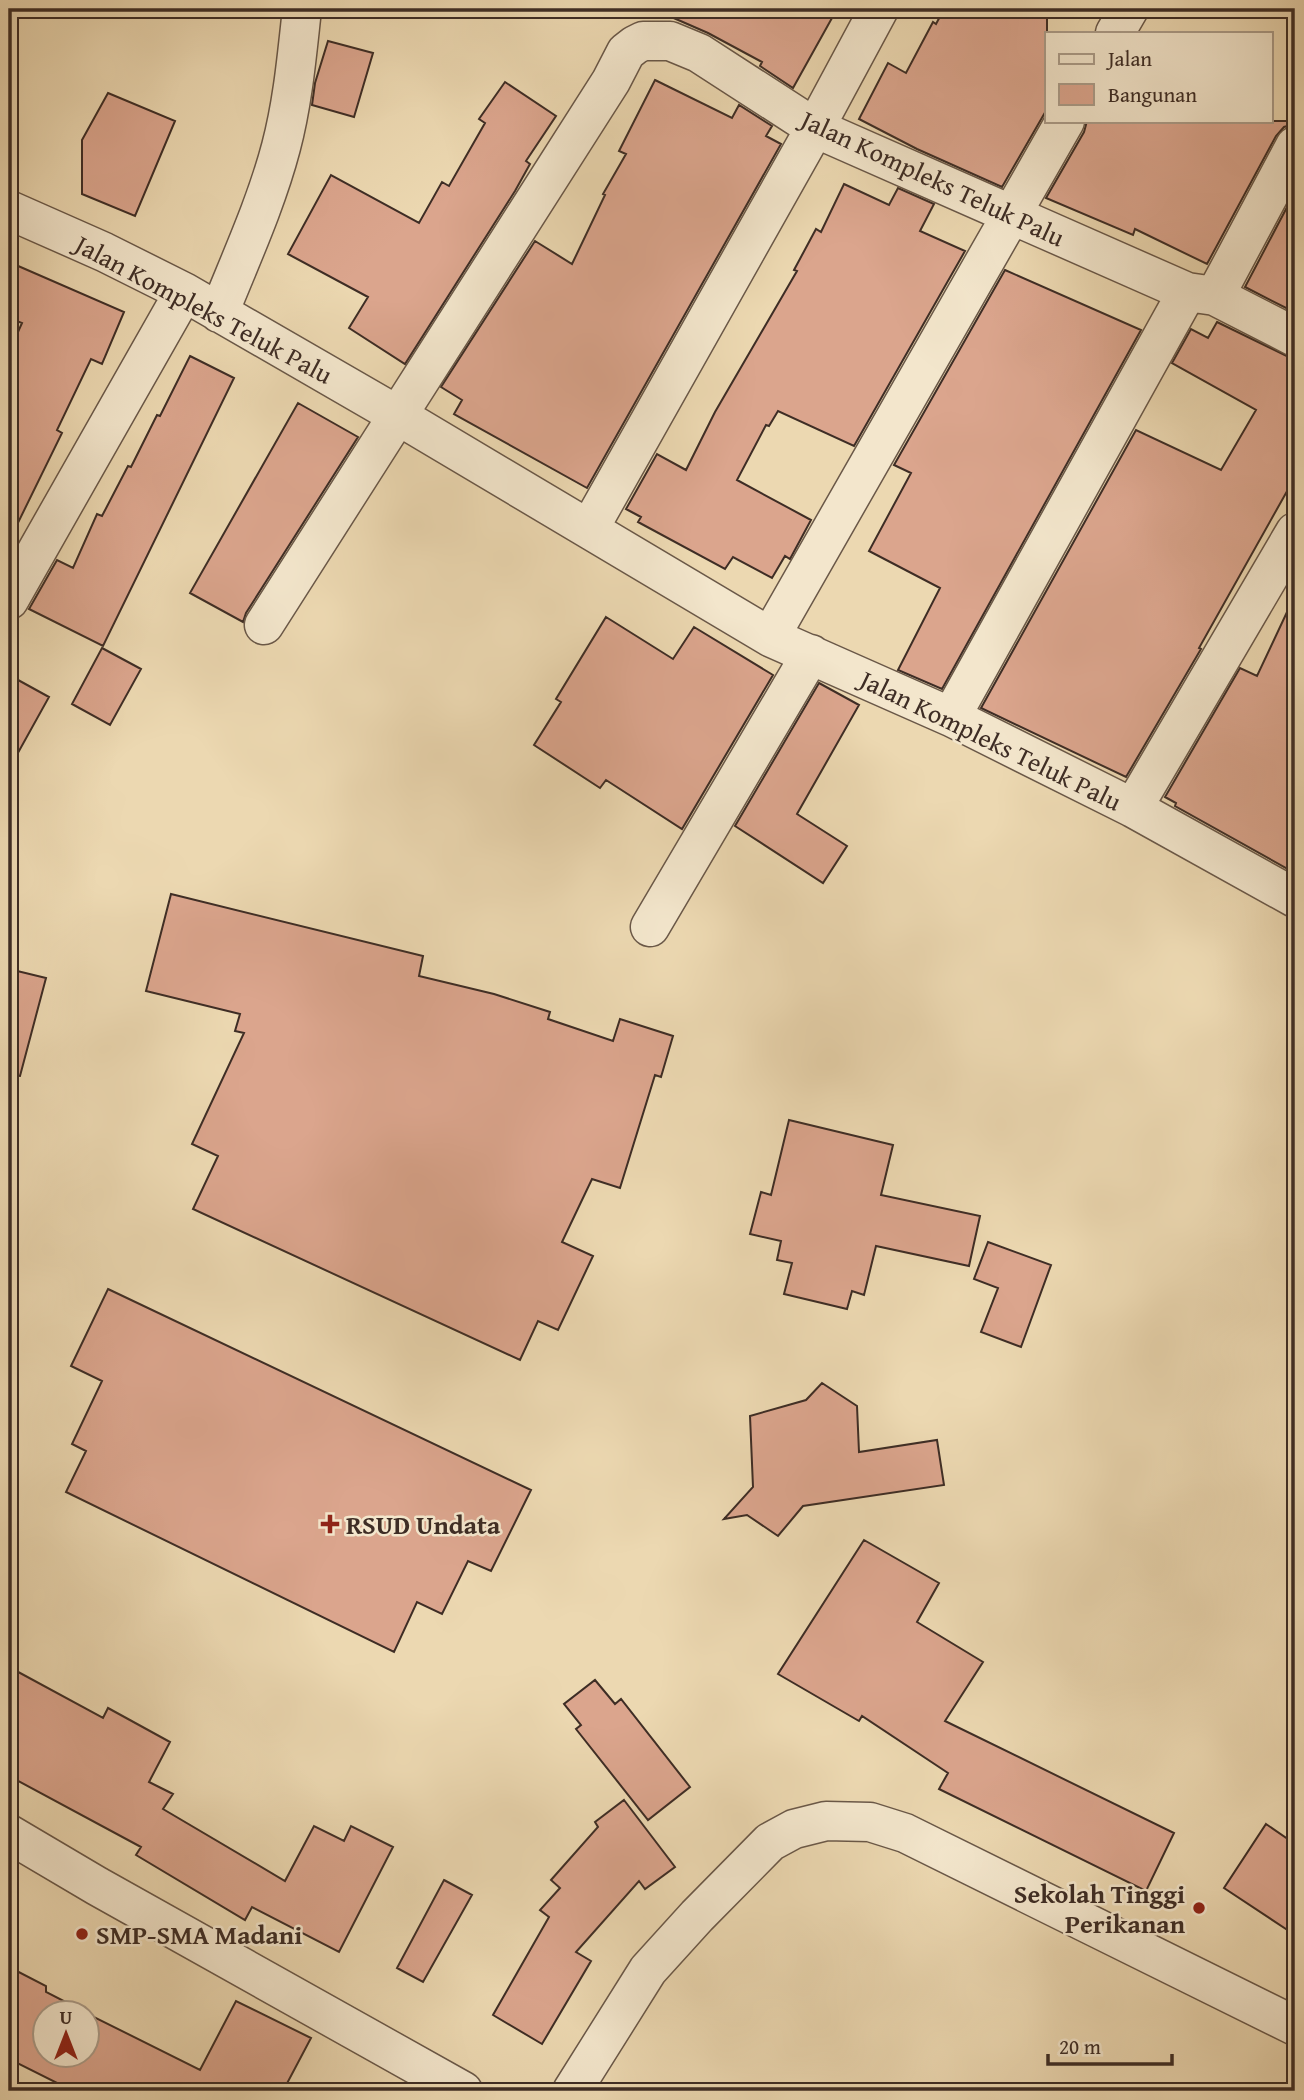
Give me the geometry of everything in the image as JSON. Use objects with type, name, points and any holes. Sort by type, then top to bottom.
[{"type":"street","points":[[219,313],[268,190],[282,145],[302,9]]},
{"type":"street","points":[[589,529],[879,9]]},
{"type":"street","points":[[1116,32],[1129,9]]},
{"type":"street","name":"Jalan Kompleks Teluk Palu","points":[[397,415],[611,81],[626,52],[643,41],[670,41],[699,53],[815,128],[1011,216],[1201,294],[1295,337]]},
{"type":"street","points":[[770,637],[1064,122]]},
{"type":"street","points":[[951,717],[1201,294],[1295,146]]},
{"type":"street","name":"Jalan Kompleks Teluk Palu","points":[[9,210],[104,252],[184,292],[770,637],[951,717],[1133,808],[1295,898]]},
{"type":"street","points":[[9,600],[184,292]]},
{"type":"street","points":[[264,625],[397,415]]},
{"type":"street","points":[[1133,808],[1295,532]]},
{"type":"street","points":[[650,927],[811,654]]},
{"type":"street","points":[[572,2091],[648,1970],[696,1916],[770,1842],[794,1829],[826,1821],[870,1822],[905,1832],[1295,2026]]},
{"type":"street","points":[[9,1834],[463,2091]]},
{"type":"building","points":[[653,9],[837,9],[793,88],[760,66],[762,62],[708,33]]},
{"type":"building","points":[[944,9],[1047,9],[1045,112],[1002,187],[917,149],[859,119],[888,63],[906,73],[933,22],[936,24]]},
{"type":"building","points":[[328,41],[373,53],[354,117],[312,105],[315,83]]},
{"type":"building","points":[[655,80],[732,118],[739,105],[772,126],[766,136],[781,144],[587,488],[454,414],[462,400],[441,387],[535,241],[572,264],[605,195],[603,194],[626,154],[619,151]]},
{"type":"building","points":[[505,82],[556,116],[526,161],[530,164],[515,191],[405,364],[349,328],[368,297],[288,254],[331,175],[419,223],[442,182],[449,186],[485,123],[479,119]]},
{"type":"building","points":[[108,93],[175,121],[135,216],[82,194],[82,140]]},
{"type":"building","points":[[1295,121],[1295,124],[1284,127],[1276,136],[1207,264],[1135,229],[1133,235],[1046,198],[1084,132],[1087,122]]},
{"type":"building","points":[[844,184],[889,205],[898,188],[934,204],[920,231],[965,251],[854,446],[778,411],[769,426],[766,425],[737,480],[811,520],[790,559],[785,556],[772,578],[733,557],[725,569],[638,522],[641,517],[626,509],[657,454],[686,470],[715,412],[797,271],[794,270],[816,229],[821,232]]},
{"type":"building","points":[[1295,192],[1295,310],[1294,312],[1245,287]]},
{"type":"building","points":[[9,262],[124,312],[102,364],[91,359],[57,430],[62,433],[11,537],[18,541],[9,556],[9,352],[22,323],[9,318]]},
{"type":"building","points":[[1005,270],[1141,330],[942,689],[898,670],[940,588],[869,551],[911,473],[894,465]]},
{"type":"building","points":[[1217,322],[1295,360],[1295,477],[1199,648],[1201,649],[1126,777],[981,708],[1136,430],[1221,470],[1256,410],[1172,363],[1191,329],[1208,338]]},
{"type":"building","points":[[190,356],[234,378],[103,646],[29,609],[57,560],[73,568],[97,514],[102,516],[128,466],[131,467]]},
{"type":"building","points":[[298,403],[358,437],[246,613],[243,622],[190,593]]},
{"type":"building","points":[[1295,595],[1295,873],[1175,806],[1176,803],[1165,797],[1240,668],[1257,676]]},
{"type":"building","points":[[606,617],[673,659],[694,627],[773,675],[682,829],[606,780],[600,788],[534,745],[561,702],[556,699]]},
{"type":"building","points":[[102,648],[141,669],[110,725],[72,704]]},
{"type":"building","points":[[9,675],[49,697],[9,769]]},
{"type":"building","points":[[819,683],[859,705],[797,814],[847,846],[823,883],[735,826]]},
{"type":"building","points":[[171,894],[423,956],[419,976],[494,994],[550,1012],[548,1019],[613,1041],[620,1019],[673,1036],[661,1077],[655,1075],[620,1188],[592,1179],[562,1242],[593,1256],[558,1330],[538,1321],[520,1360],[193,1209],[218,1156],[192,1144],[244,1033],[235,1031],[240,1014],[146,991]]},
{"type":"building","points":[[9,969],[46,978],[20,1076],[9,1075]]},
{"type":"building","points":[[789,1120],[893,1145],[881,1195],[980,1216],[969,1266],[876,1246],[864,1295],[852,1291],[847,1309],[784,1294],[792,1263],[777,1260],[781,1241],[750,1234],[761,1192],[771,1195]]},
{"type":"building","points":[[988,1242],[1051,1265],[1021,1347],[981,1332],[998,1288],[974,1279]]},
{"type":"building","points":[[108,1289],[531,1490],[491,1571],[468,1561],[442,1614],[417,1602],[394,1652],[66,1492],[86,1451],[72,1444],[102,1381],[71,1366]]},
{"type":"building","points":[[822,1383],[857,1406],[859,1452],[937,1440],[944,1485],[803,1506],[778,1536],[747,1515],[724,1519],[753,1487],[750,1416],[806,1400]]},
{"type":"building","points":[[864,1540],[939,1583],[917,1622],[983,1662],[945,1721],[1174,1833],[1146,1891],[939,1789],[948,1773],[862,1716],[859,1721],[778,1674]]},
{"type":"building","points":[[9,1667],[103,1718],[108,1708],[170,1742],[149,1782],[173,1794],[163,1809],[285,1881],[314,1826],[344,1841],[351,1826],[393,1847],[339,1952],[252,1907],[245,1920],[136,1855],[141,1847],[9,1776]]},
{"type":"building","points":[[595,1680],[615,1704],[621,1699],[690,1787],[648,1820],[576,1729],[581,1725],[564,1704]]},
{"type":"building","points":[[624,1800],[675,1867],[645,1889],[639,1881],[576,1952],[591,1961],[542,2044],[493,2015],[549,1917],[540,1910],[560,1888],[551,1880],[598,1827],[595,1822]]},
{"type":"building","points":[[1266,1824],[1295,1844],[1295,1935],[1224,1888]]},
{"type":"building","points":[[444,1880],[472,1895],[423,1982],[397,1968]]},
{"type":"building","points":[[9,1967],[46,1986],[46,1992],[58,1998],[32,1998],[32,2068],[102,2068],[102,2021],[200,2070],[236,2001],[311,2038],[283,2091],[73,2091],[9,2059]]},
{"type":"place","name":"RSUD Undata","points":[[330,1524]]},
{"type":"place","name":"Sekolah Tinggi Perikanan","points":[[1199,1908]]},
{"type":"place","name":"SMP-SMA Madani","points":[[82,1934]]}]
